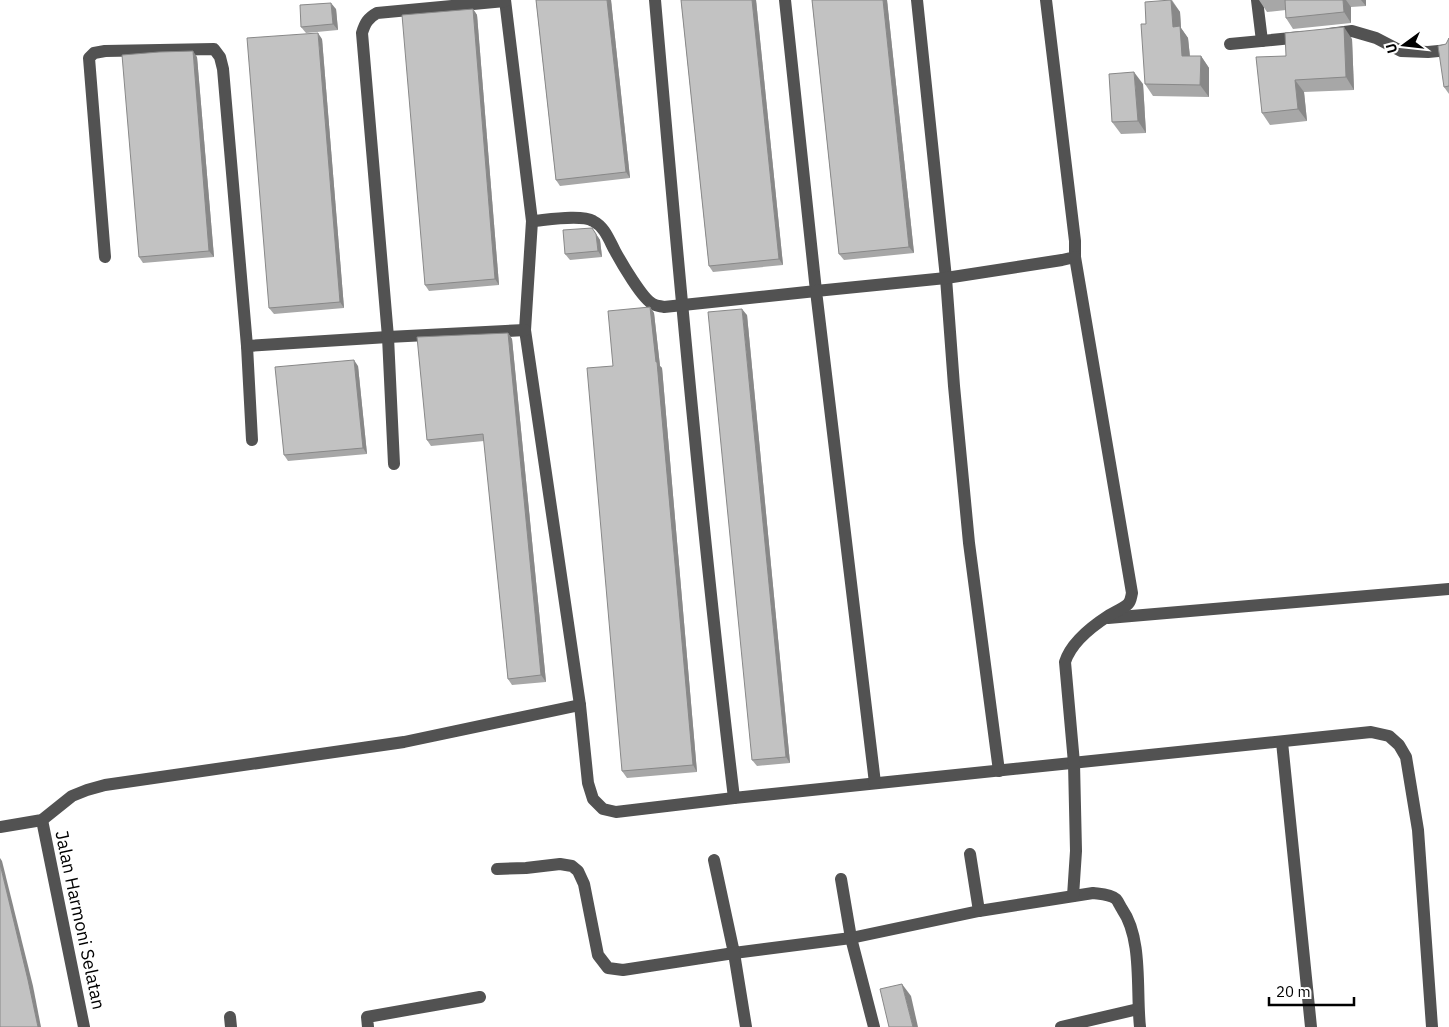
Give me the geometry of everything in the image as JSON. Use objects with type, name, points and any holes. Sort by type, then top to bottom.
[{"type":"street","points":[[394,464],[388,337],[362,32],[364,24],[377,13],[505,0],[532,221],[525,330],[580,705],[588,783],[593,799],[603,810],[616,812],[875,783],[1371,732],[1389,736],[1399,745],[1406,757],[1418,830],[1432,1027]]},
{"type":"street","points":[[655,0],[682,305],[734,798]]},
{"type":"street","points":[[785,0],[816,291],[875,783]]},
{"type":"street","points":[[917,0],[946,278],[954,386],[970,543],[999,771]]},
{"type":"street","points":[[1046,0],[1075,241],[1075,257],[1132,593],[1128,604],[1105,618],[1073,645],[1068,652],[1066,662],[1074,763],[1076,851],[1073,896]]},
{"type":"street","points":[[1257,0],[1262,41]]},
{"type":"street","points":[[1230,44],[1352,31],[1376,38],[1402,50],[1428,52],[1449,50]]},
{"type":"street","points":[[106,257],[89,58],[94,53],[105,51],[214,49],[220,57],[223,69],[247,346],[252,440]]},
{"type":"street","points":[[532,221],[581,218],[592,220],[608,236],[621,261],[645,298],[652,304],[664,307],[946,278],[1075,257]]},
{"type":"street","points":[[247,346],[525,330]]},
{"type":"street","points":[[1105,618],[1449,588]]},
{"type":"street","points":[[0,826],[42,820],[72,796],[105,784],[404,742],[580,705]]},
{"type":"street","points":[[1282,742],[1311,1027]]},
{"type":"street","name":"Jalan Harmoni Selatan","points":[[42,820],[84,1027]]},
{"type":"street","points":[[970,854],[980,911]]},
{"type":"street","points":[[714,860],[734,954],[746,1027]]},
{"type":"street","points":[[497,869],[560,864],[572,866],[578,871],[584,884],[598,955],[608,968],[623,970],[851,938],[980,911],[1073,896],[1093,893],[1106,895],[1115,899],[1128,917],[1137,952],[1140,1027]]},
{"type":"street","points":[[841,879],[851,938],[874,1027]]},
{"type":"street","points":[[368,1027],[367,1017],[480,997]]},
{"type":"street","points":[[1061,1027],[1138,1009]]},
{"type":"building","points":[[536,0],[607,0],[626,172],[556,180]]},
{"type":"building","points":[[681,0],[752,0],[779,259],[709,266]]},
{"type":"building","points":[[812,0],[883,0],[909,247],[839,254]]},
{"type":"building","points":[[1171,0],[1173,27],[1180,26],[1182,56],[1201,56],[1200,85],[1145,84],[1141,24],[1146,24],[1145,2]]},
{"type":"building","points":[[1285,0],[1343,0],[1344,12],[1286,18]]},
{"type":"building","points":[[331,3],[333,24],[301,27],[300,5]]},
{"type":"building","points":[[473,9],[495,279],[425,285],[402,15]]},
{"type":"building","points":[[1344,27],[1346,77],[1295,80],[1298,109],[1262,113],[1256,57],[1286,56],[1285,33]]},
{"type":"building","points":[[318,33],[340,302],[269,308],[247,38]]},
{"type":"building","points":[[1449,38],[1449,86],[1444,87],[1438,46],[1446,44]]},
{"type":"building","points":[[193,51],[209,251],[139,257],[122,55]]},
{"type":"building","points":[[1134,72],[1138,121],[1112,122],[1109,74]]},
{"type":"building","points":[[592,228],[596,234],[598,251],[565,254],[563,230]]},
{"type":"building","points":[[650,307],[657,362],[693,765],[622,771],[587,368],[613,366],[608,311]]},
{"type":"building","points":[[742,309],[786,757],[752,760],[708,312]]},
{"type":"building","points":[[508,333],[541,675],[508,679],[483,434],[427,440],[417,337]]},
{"type":"building","points":[[354,360],[363,448],[284,455],[275,367]]},
{"type":"building","points":[[0,864],[28,980],[38,1027],[0,1027]]},
{"type":"building","points":[[902,984],[913,1027],[889,1027],[880,989]]}]
